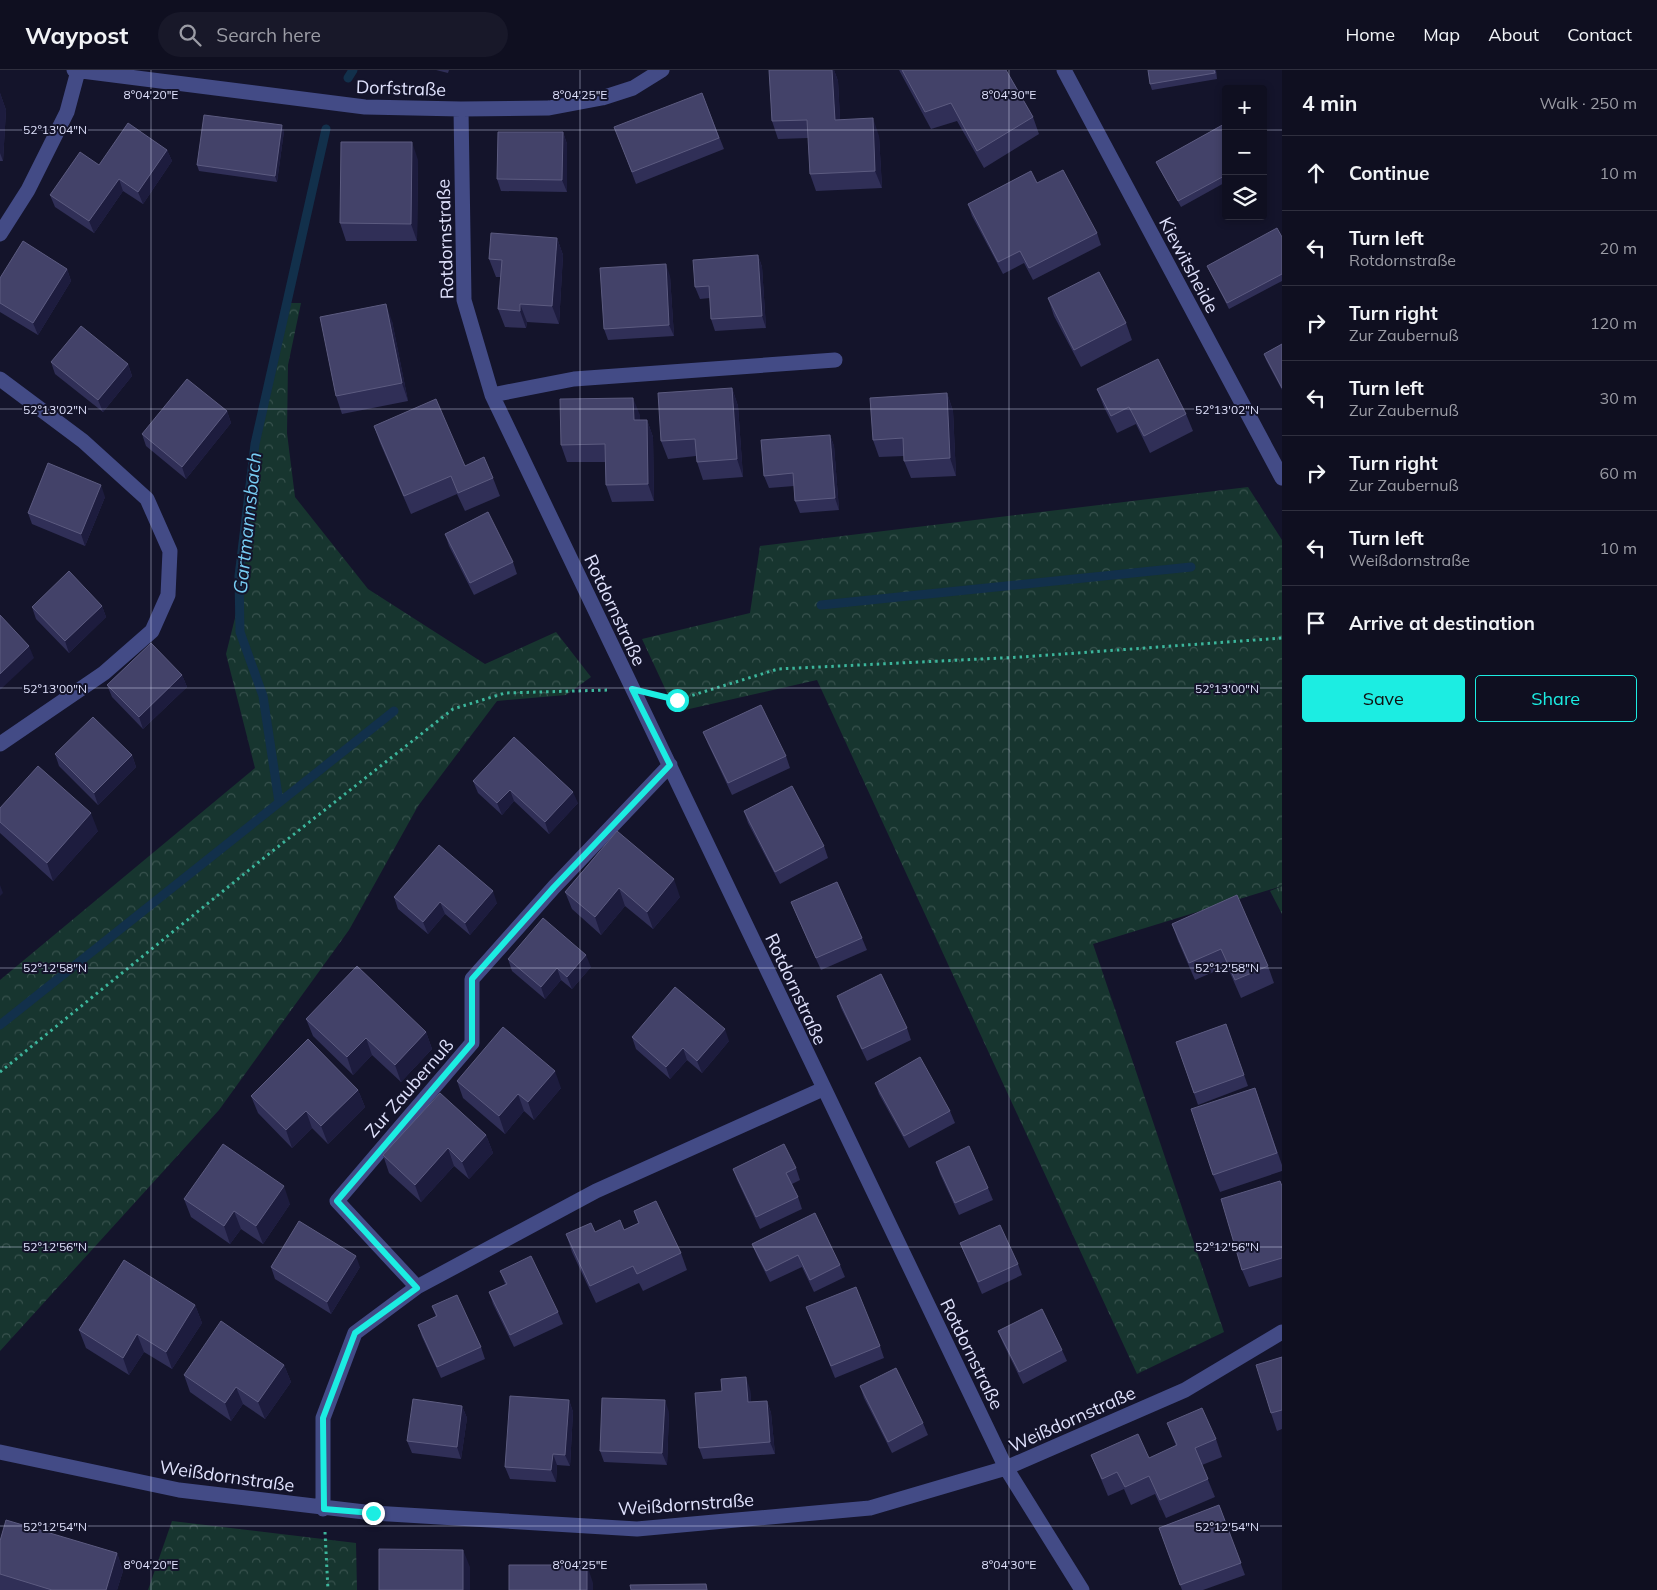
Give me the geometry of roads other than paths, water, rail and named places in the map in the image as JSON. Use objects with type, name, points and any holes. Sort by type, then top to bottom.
[{"type":"street","name":"Dorfstraße","points":[[76,71],[365,107],[461,109],[549,108],[602,98],[632,88],[662,70]]},
{"type":"street","name":"Kiewitsheide","points":[[1064,70],[1278,461],[1282,478]]},
{"type":"street","points":[[0,234],[28,190],[67,112],[76,71]]},
{"type":"street","name":"Rotdornstraße","points":[[461,109],[464,300],[492,395],[1006,1468],[1082,1590]]},
{"type":"street","points":[[492,395],[574,379],[835,360]]},
{"type":"street","points":[[0,379],[83,441],[148,499],[170,551],[168,595],[152,632],[104,673],[0,744]]},
{"type":"street","name":"Zur Zaubernuß","points":[[417,1288],[337,1201],[472,1043],[472,979],[554,887],[670,765]]},
{"type":"street","points":[[324,1509],[323,1418],[355,1333],[417,1288],[596,1191],[823,1089]]},
{"type":"street","name":"Weißdornstraße","points":[[0,1452],[179,1490],[324,1509],[636,1529],[870,1508],[1006,1468],[1185,1390],[1282,1332]]},
{"type":"waterway","name":"Gartmannsbach","points":[[348,78],[353,70]]},
{"type":"waterway","name":"Gartmannsbach","points":[[279,802],[263,696],[240,632],[239,576],[255,444],[326,129]]},
{"type":"waterway","points":[[821,605],[1191,567]]},
{"type":"waterway","name":"Gartmannsbach","points":[[0,1025],[394,711]]}]
